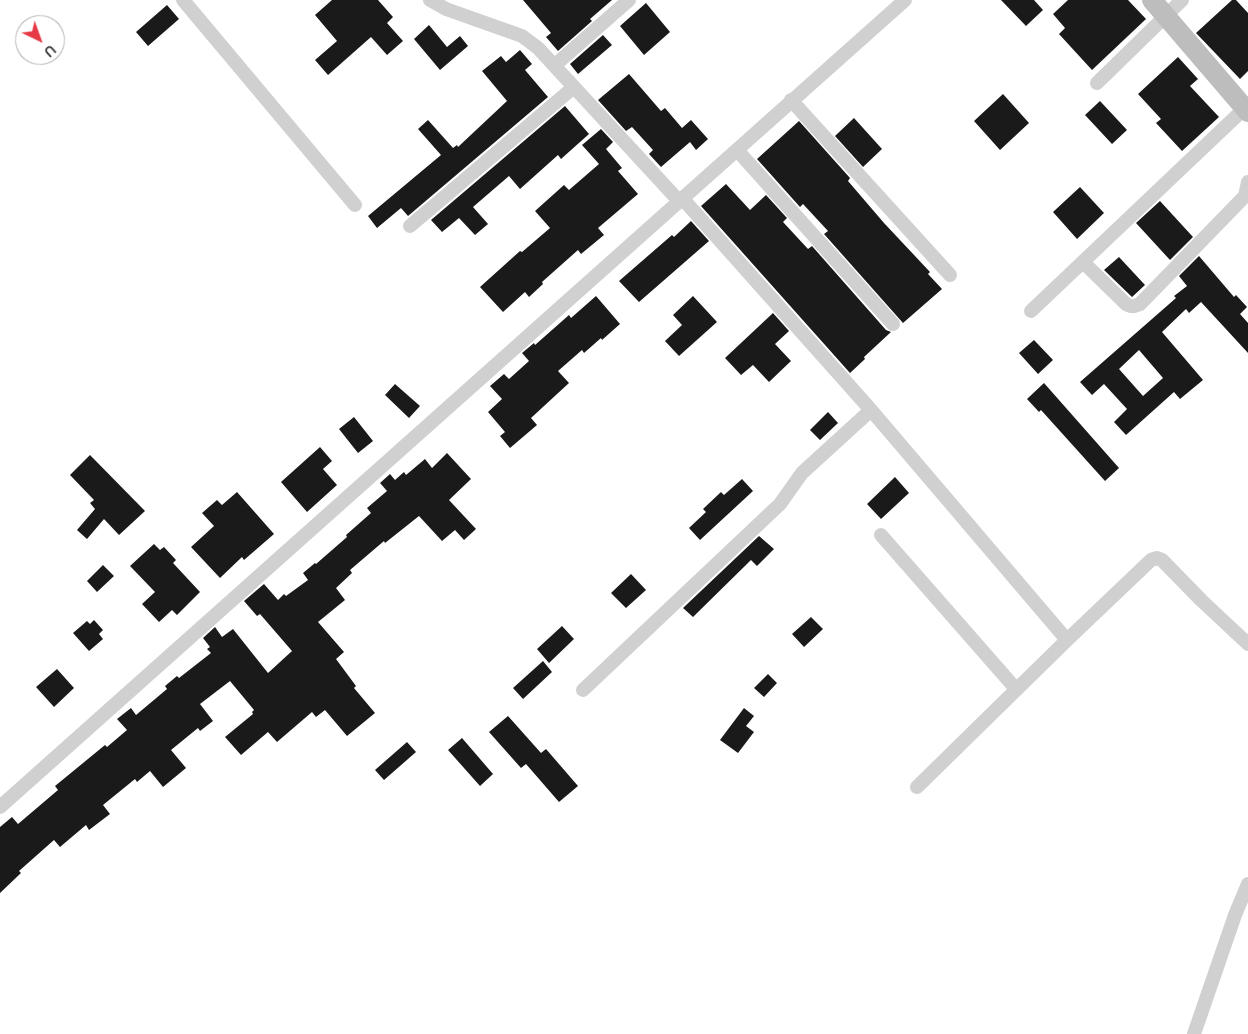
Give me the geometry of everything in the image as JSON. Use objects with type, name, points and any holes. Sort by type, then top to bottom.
[{"type":"street","points":[[183,0],[354,205]]},
{"type":"street","points":[[430,0],[446,9],[522,36],[538,48],[555,65],[681,200],[871,410],[1067,640]]},
{"type":"street","points":[[555,65],[629,0]]},
{"type":"street","points":[[0,807],[905,0]]},
{"type":"street","points":[[1031,312],[1247,108],[1152,0]]},
{"type":"street","points":[[1098,83],[1182,0]]},
{"type":"street","points":[[410,226],[574,87]]},
{"type":"street","points":[[791,100],[950,275]]},
{"type":"street","points":[[737,150],[893,324]]},
{"type":"street","points":[[1083,262],[1124,303],[1135,307],[1245,196],[1248,182]]},
{"type":"street","points":[[583,690],[780,504],[802,473],[871,410]]},
{"type":"street","points":[[881,535],[1016,689]]},
{"type":"street","points":[[917,788],[1016,689],[1151,560],[1157,558],[1169,566],[1201,600],[1248,644]]},
{"type":"street","points":[[1194,1034],[1235,915],[1248,884]]},
{"type":"building","points":[[332,0],[378,0],[393,17],[387,23],[403,41],[387,55],[371,37],[328,75],[315,60],[337,41],[315,15]]},
{"type":"building","points":[[523,0],[612,0],[590,19],[592,21],[558,51],[546,37],[551,33]]},
{"type":"building","points":[[1001,0],[1034,0],[1043,10],[1026,26]]},
{"type":"building","points":[[1068,0],[1128,0],[1146,19],[1092,70],[1059,34],[1065,28],[1053,14]]},
{"type":"building","points":[[1232,0],[1236,0],[1248,13],[1248,71],[1240,79],[1196,33]]},
{"type":"building","points":[[646,3],[670,32],[644,55],[620,26]]},
{"type":"building","points":[[167,5],[179,19],[148,46],[136,32]]},
{"type":"building","points":[[429,25],[447,47],[460,36],[468,46],[440,70],[414,39]]},
{"type":"building","points":[[603,35],[612,45],[578,74],[570,64]]},
{"type":"building","points":[[520,50],[532,64],[525,70],[548,97],[408,216],[401,208],[377,228],[368,216],[441,155],[418,129],[428,120],[453,148],[457,145],[458,147],[507,101],[482,71],[501,56],[506,62]]},
{"type":"building","points":[[1178,57],[1198,79],[1190,86],[1219,117],[1182,151],[1156,123],[1161,119],[1138,94]]},
{"type":"building","points":[[629,74],[661,111],[665,108],[682,128],[691,120],[708,139],[696,150],[690,142],[661,167],[649,154],[653,150],[632,127],[626,131],[598,100]]},
{"type":"building","points":[[1003,94],[1029,123],[1000,150],[974,121]]},
{"type":"building","points":[[1100,101],[1127,130],[1112,144],[1085,115]]},
{"type":"building","points":[[565,106],[589,134],[561,159],[558,155],[520,189],[509,176],[473,207],[488,224],[475,235],[459,218],[442,232],[431,220]]},
{"type":"building","points":[[854,118],[882,149],[863,167],[835,136]]},
{"type":"building","points":[[799,121],[850,178],[848,181],[930,272],[928,274],[942,289],[903,323],[824,234],[828,231],[803,204],[800,207],[757,159]]},
{"type":"building","points":[[601,129],[613,142],[606,149],[622,168],[618,171],[638,194],[598,228],[604,235],[581,254],[578,250],[542,282],[543,284],[529,297],[525,292],[503,312],[480,287],[520,251],[522,252],[550,228],[535,211],[564,185],[569,190],[599,164],[582,145]]},
{"type":"building","points":[[726,184],[750,210],[766,195],[787,218],[783,222],[808,249],[812,246],[886,330],[891,332],[850,373],[701,206]]},
{"type":"building","points":[[1080,187],[1104,213],[1077,239],[1053,212]]},
{"type":"building","points":[[1160,201],[1193,237],[1170,260],[1136,223]]},
{"type":"building","points":[[691,221],[709,241],[639,302],[619,281]]},
{"type":"building","points":[[1199,256],[1234,297],[1236,295],[1247,307],[1240,314],[1248,323],[1248,353],[1201,302],[1189,313],[1186,309],[1162,332],[1203,380],[1180,399],[1174,392],[1126,435],[1114,422],[1127,409],[1104,384],[1092,395],[1080,382],[1176,298],[1174,296],[1187,286],[1179,276]],"holes":[[[1139,350],[1163,378],[1143,396],[1119,369]]]},
{"type":"building","points":[[1119,257],[1145,285],[1132,297],[1104,270]]},
{"type":"building","points":[[596,296],[620,324],[584,353],[582,350],[558,371],[569,383],[531,418],[537,425],[510,448],[500,436],[505,432],[488,412],[502,399],[490,386],[504,374],[509,379],[529,361],[522,353],[534,343],[535,345],[569,315],[571,318]]},
{"type":"building","points":[[693,296],[717,322],[679,356],[665,341],[682,325],[673,315]]},
{"type":"building","points":[[773,313],[789,331],[775,344],[791,361],[769,382],[753,365],[741,375],[725,358]]},
{"type":"building","points":[[1034,340],[1053,360],[1038,374],[1019,353]]},
{"type":"building","points":[[1044,383],[1119,468],[1105,481],[1041,410],[1039,412],[1027,399]]},
{"type":"building","points":[[395,384],[420,406],[409,418],[385,395]]},
{"type":"building","points":[[828,412],[838,423],[820,440],[810,430]]},
{"type":"building","points":[[354,417],[373,441],[358,453],[339,429]]},
{"type":"building","points":[[320,447],[332,461],[323,469],[337,485],[307,512],[281,482]]},
{"type":"building","points":[[447,453],[471,479],[449,500],[476,529],[464,540],[455,530],[442,541],[419,516],[385,543],[384,541],[350,570],[352,573],[336,588],[345,600],[318,622],[344,652],[336,659],[356,686],[354,688],[375,713],[347,736],[325,710],[316,717],[312,712],[277,742],[268,732],[241,755],[225,737],[253,714],[254,710],[230,681],[200,704],[213,721],[200,731],[198,728],[171,750],[186,768],[163,787],[150,771],[137,782],[135,779],[103,805],[110,814],[89,830],[86,825],[60,847],[54,840],[19,871],[21,873],[0,893],[0,827],[12,817],[18,824],[58,790],[55,786],[105,745],[107,747],[127,730],[117,719],[131,708],[136,715],[167,689],[165,686],[177,676],[179,678],[211,653],[207,649],[210,647],[203,638],[215,627],[222,637],[233,629],[268,673],[292,651],[260,614],[257,616],[244,601],[264,584],[278,600],[284,594],[286,596],[308,580],[303,573],[347,537],[346,535],[371,513],[367,508],[387,491],[380,483],[390,474],[395,480],[404,472],[406,475],[425,459],[432,468]]},
{"type":"building","points":[[90,455],[145,511],[119,535],[104,519],[87,539],[77,530],[95,509],[90,503],[94,500],[70,475]]},
{"type":"building","points":[[895,477],[909,493],[881,519],[867,504]]},
{"type":"building","points":[[742,479],[753,491],[700,540],[689,528],[706,512],[703,509],[721,492],[724,495]]},
{"type":"building","points":[[237,492],[274,534],[244,560],[242,557],[220,578],[191,547],[214,526],[202,513],[217,500],[222,505]]},
{"type":"building","points":[[759,536],[774,549],[757,566],[751,560],[693,617],[683,608]]},
{"type":"building","points":[[154,544],[160,550],[164,547],[176,560],[173,563],[200,592],[177,615],[172,610],[159,622],[142,604],[155,592],[130,566]]},
{"type":"building","points":[[103,565],[114,576],[97,592],[87,581]]},
{"type":"building","points":[[631,574],[646,590],[626,608],[611,593]]},
{"type":"building","points":[[811,617],[823,629],[804,647],[792,634]]},
{"type":"building","points":[[94,620],[103,630],[99,634],[103,639],[89,651],[73,633],[87,621],[90,624]]},
{"type":"building","points":[[562,626],[574,639],[549,663],[537,649]]},
{"type":"building","points":[[543,661],[552,672],[523,699],[513,688]]},
{"type":"building","points":[[57,669],[74,688],[54,707],[36,687]]},
{"type":"building","points":[[768,674],[777,683],[764,697],[754,688]]},
{"type":"building","points":[[744,708],[754,716],[746,726],[754,732],[738,753],[720,740]]},
{"type":"building","points":[[508,716],[541,753],[546,749],[578,786],[559,802],[526,764],[521,768],[489,732]]},
{"type":"building","points":[[462,738],[493,774],[480,786],[448,750]]},
{"type":"building","points":[[407,742],[416,752],[384,780],[375,770]]}]
